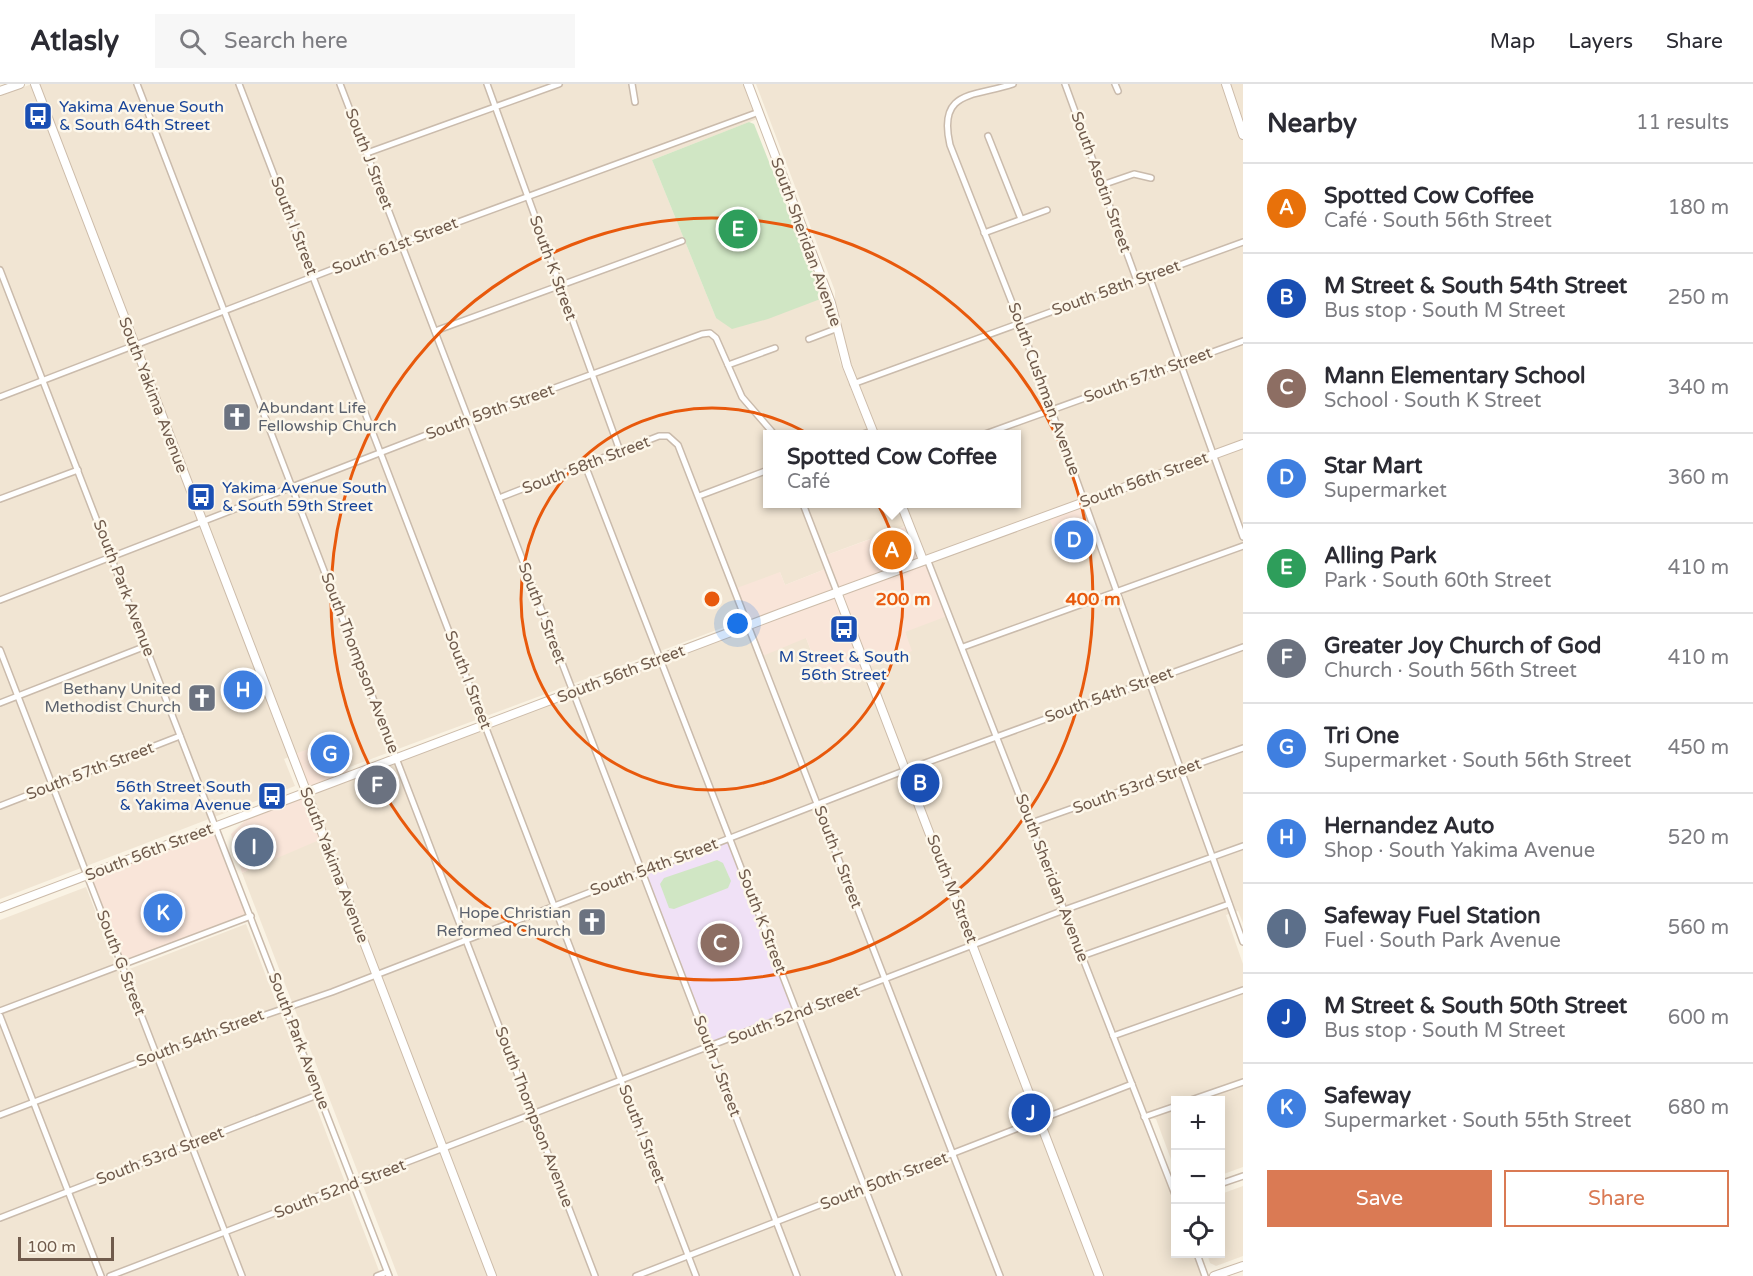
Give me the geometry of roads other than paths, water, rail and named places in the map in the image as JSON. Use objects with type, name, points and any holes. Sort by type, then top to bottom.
[{"type":"main road","points":[[0,91],[20,84]]},
{"type":"main road","name":"South Yakima Avenue","points":[[36,84],[201,522],[492,1276]]},
{"type":"main road","name":"South Sheridan Avenue","points":[[748,84],[838,328],[853,384],[872,430]]},
{"type":"main road","points":[[1226,84],[1243,135]]},
{"type":"main road","name":"South 56th Street","points":[[0,908],[748,625],[1243,444]]},
{"type":"main road","name":"South Sheridan Avenue","points":[[903,508],[925,560]]},
{"type":"main road","name":"South M Street","points":[[837,592],[1099,1276]]},
{"type":"main road","points":[[1214,1276],[1243,1266]]},
{"type":"street","name":"South Thompson Avenue","points":[[137,84],[595,1276]]},
{"type":"street","name":"South I Street","points":[[239,84],[696,1276]]},
{"type":"street","name":"South J Street","points":[[340,84],[797,1276]]},
{"type":"street","name":"South K Street","points":[[488,84],[620,451]]},
{"type":"street","points":[[367,153],[559,84]]},
{"type":"street","points":[[632,84],[635,102]]},
{"type":"street","name":"South Cushman Avenue","points":[[1013,84],[969,94],[951,108],[947,125],[950,145],[1052,410],[1243,942]]},
{"type":"street","name":"South Asotin Street","points":[[1065,84],[1137,280]]},
{"type":"street","points":[[1115,84],[1118,91]]},
{"type":"street","name":"South 61st Street","points":[[0,397],[401,243],[759,112]]},
{"type":"street","points":[[988,135],[1021,219]]},
{"type":"street","points":[[1102,185],[1134,174],[1151,178]]},
{"type":"street","points":[[984,233],[1047,210]]},
{"type":"street","points":[[435,331],[682,241]]},
{"type":"street","name":"South 58th Street","points":[[853,384],[1243,242]]},
{"type":"street","name":"South Park Avenue","points":[[0,270],[388,1274]]},
{"type":"street","points":[[1149,276],[1243,537]]},
{"type":"street","points":[[809,339],[838,328]]},
{"type":"street","name":"South 59th Street","points":[[0,600],[469,419],[698,335],[712,334],[728,365]]},
{"type":"street","name":"South 57th Street","points":[[998,430],[1243,341]]},
{"type":"street","points":[[770,430],[744,401],[728,365],[775,348]]},
{"type":"street","name":"South 58th Street","points":[[499,498],[658,436],[674,439]]},
{"type":"street","name":"South L Street","points":[[674,439],[699,496],[1000,1276]]},
{"type":"street","name":"South K Street","points":[[585,465],[899,1276]]},
{"type":"street","points":[[0,499],[78,470]]},
{"type":"street","points":[[699,496],[763,472]]},
{"type":"street","name":"South M Street","points":[[805,508],[837,592]]},
{"type":"street","points":[[963,647],[1243,546]]},
{"type":"street","name":"South Sheridan Avenue","points":[[925,560],[963,647],[1171,1184]]},
{"type":"street","points":[[0,703],[146,646]]},
{"type":"street","name":"South 54th Street","points":[[0,1116],[157,1054],[286,1006],[332,992],[376,973],[906,770],[1243,647]]},
{"type":"street","name":"South G Street","points":[[0,650],[242,1276]]},
{"type":"street","name":"South 57th Street","points":[[0,806],[180,736]]},
{"type":"street","name":"South 53rd Street","points":[[1031,824],[1243,748]]},
{"type":"street","name":"South 52nd Street","points":[[110,1276],[1064,910],[1243,846]]},
{"type":"street","points":[[1082,956],[1229,904]]},
{"type":"street","points":[[101,1276],[0,1013],[251,916]]},
{"type":"street","points":[[1113,1036],[1243,990]]},
{"type":"street","points":[[1205,1096],[1243,1082]]},
{"type":"street","name":"South 50th Street","points":[[636,1276],[1132,1084]]},
{"type":"street","name":"South 53rd Street","points":[[0,1218],[320,1094]]},
{"type":"street","points":[[1144,1117],[1171,1108]]},
{"type":"street","points":[[1225,1183],[1243,1176]]},
{"type":"street","points":[[1198,1258],[1205,1276]]},
{"type":"street","points":[[377,1276],[388,1274]]},
{"type":"place","name":"Yakima Avenue South & South 64th Street","points":[[38,116]]},
{"type":"place","name":"Alling Park","points":[[738,229]]},
{"type":"place","name":"Abundant Life Fellowship Church","points":[[237,417]]},
{"type":"place","name":"Yakima Avenue South & South 59th Street","points":[[201,497]]},
{"type":"place","name":"Star Mart","points":[[1074,540]]},
{"type":"place","name":"Spotted Cow Coffee","points":[[892,550]]},
{"type":"place","name":"M Street & South 56th Street","points":[[844,629]]},
{"type":"place","name":"Hernandez Auto","points":[[243,690]]},
{"type":"place","name":"Bethany United Methodist Church","points":[[202,698]]},
{"type":"place","name":"Tri One","points":[[330,754]]},
{"type":"place","name":"M Street & South 54th Street","points":[[920,783]]},
{"type":"place","name":"Greater Joy Church of God","points":[[377,785]]},
{"type":"place","name":"56th Street South & Yakima Avenue","points":[[272,796]]},
{"type":"place","name":"Safeway Fuel Station","points":[[254,847]]},
{"type":"place","name":"Safeway","points":[[163,913]]},
{"type":"place","name":"Hope Christian Reformed Church","points":[[592,922]]},
{"type":"place","name":"Mann Elementary School","points":[[720,943]]},
{"type":"place","name":"M Street & South 50th Street","points":[[1031,1113]]}]
